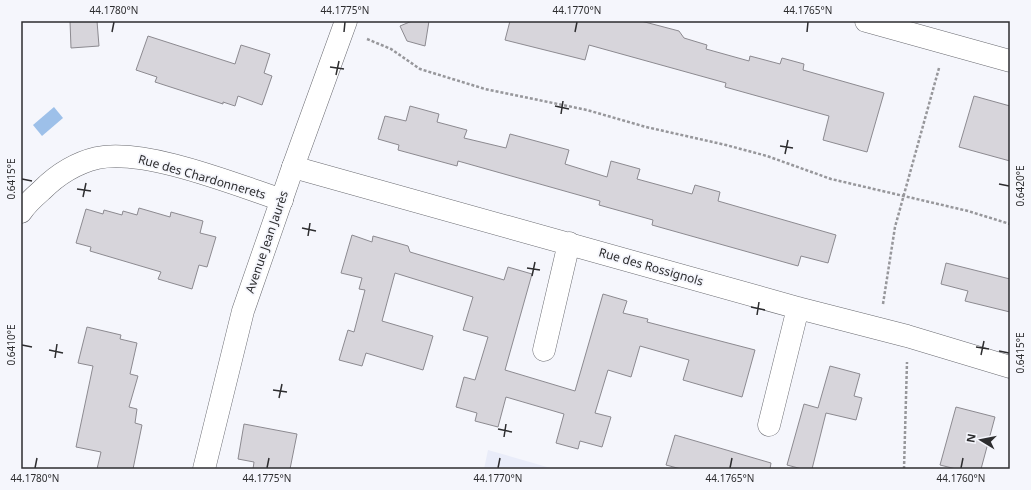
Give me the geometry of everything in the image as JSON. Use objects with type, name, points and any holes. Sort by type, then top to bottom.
[{"type":"street","points":[[866,21],[1010,61]]},
{"type":"street","name":"Avenue Jean Jaurès","points":[[204,469],[243,311],[292,167],[344,25]]},
{"type":"street","name":"Rue des Chardonnerets","points":[[22,206],[70,168],[96,158],[113,157],[143,158],[200,173],[282,200]]},
{"type":"street","name":"Rue des Rossignols","points":[[292,167],[798,308],[907,336],[1010,367]]},
{"type":"street","points":[[544,350],[569,243]]},
{"type":"street","points":[[769,425],[798,308]]},
{"type":"path","points":[[344,25],[391,49],[420,70],[485,88],[587,110],[646,127],[733,146],[767,156],[831,179],[968,211],[1010,224]]},
{"type":"path","points":[[878,329],[896,227],[946,43]]},
{"type":"path","points":[[904,469],[907,336]]},
{"type":"shaded area","points":[[488,450],[554,469],[484,469]]},
{"type":"water","points":[[54,107],[63,118],[42,136],[33,125]]},
{"type":"building","points":[[70,21],[97,21],[99,46],[71,48]]},
{"type":"building","points":[[412,21],[429,21],[425,46],[407,41],[400,26]]},
{"type":"building","points":[[510,21],[641,21],[679,31],[684,38],[707,45],[706,49],[749,61],[750,56],[780,64],[782,58],[804,64],[803,70],[884,93],[867,152],[823,140],[829,116],[725,87],[726,83],[589,45],[585,60],[505,40]]},
{"type":"building","points":[[148,36],[235,64],[241,45],[270,54],[264,73],[272,76],[262,105],[238,96],[235,106],[223,102],[223,104],[155,82],[157,77],[136,70]]},
{"type":"building","points":[[974,96],[1010,106],[1010,161],[959,147]]},
{"type":"building","points":[[410,106],[439,114],[437,122],[467,130],[464,138],[506,148],[510,134],[569,150],[565,164],[607,177],[611,161],[640,169],[637,179],[692,194],[695,185],[720,192],[718,201],[836,235],[828,263],[801,256],[798,266],[652,225],[653,220],[599,205],[600,201],[458,161],[457,166],[398,150],[399,145],[378,139],[385,116],[406,121]]},
{"type":"building","points":[[139,208],[170,217],[171,212],[203,221],[200,233],[216,237],[207,267],[199,265],[192,289],[158,279],[161,272],[90,251],[91,247],[76,243],[86,209],[103,214],[104,210],[122,215],[123,211],[137,215]]},
{"type":"building","points":[[352,235],[372,242],[373,236],[408,246],[410,252],[504,280],[508,267],[532,274],[505,370],[575,391],[603,294],[627,301],[623,313],[648,319],[647,322],[755,350],[742,397],[683,380],[689,360],[640,346],[631,377],[608,370],[595,413],[611,417],[602,447],[580,441],[578,449],[556,443],[564,414],[506,397],[498,427],[475,421],[477,413],[456,407],[464,377],[475,380],[488,337],[463,330],[473,297],[395,273],[382,321],[433,336],[423,370],[366,353],[362,366],[339,360],[348,330],[354,332],[365,290],[359,289],[362,278],[341,273]]},
{"type":"building","points":[[946,263],[1010,279],[1010,312],[965,301],[968,291],[941,284]]},
{"type":"building","points":[[87,327],[121,335],[120,339],[137,343],[130,374],[138,376],[129,407],[137,409],[135,423],[142,425],[133,469],[97,469],[101,452],[76,447],[93,366],[78,363]]},
{"type":"building","points":[[830,366],[860,374],[854,396],[862,398],[856,420],[826,413],[812,469],[802,469],[787,465],[804,404],[818,408]]},
{"type":"building","points":[[956,407],[995,417],[981,469],[956,469],[940,465]]},
{"type":"building","points":[[244,424],[297,434],[290,469],[253,469],[254,462],[238,459]]},
{"type":"building","points":[[675,435],[771,463],[770,469],[681,469],[666,465]]}]
